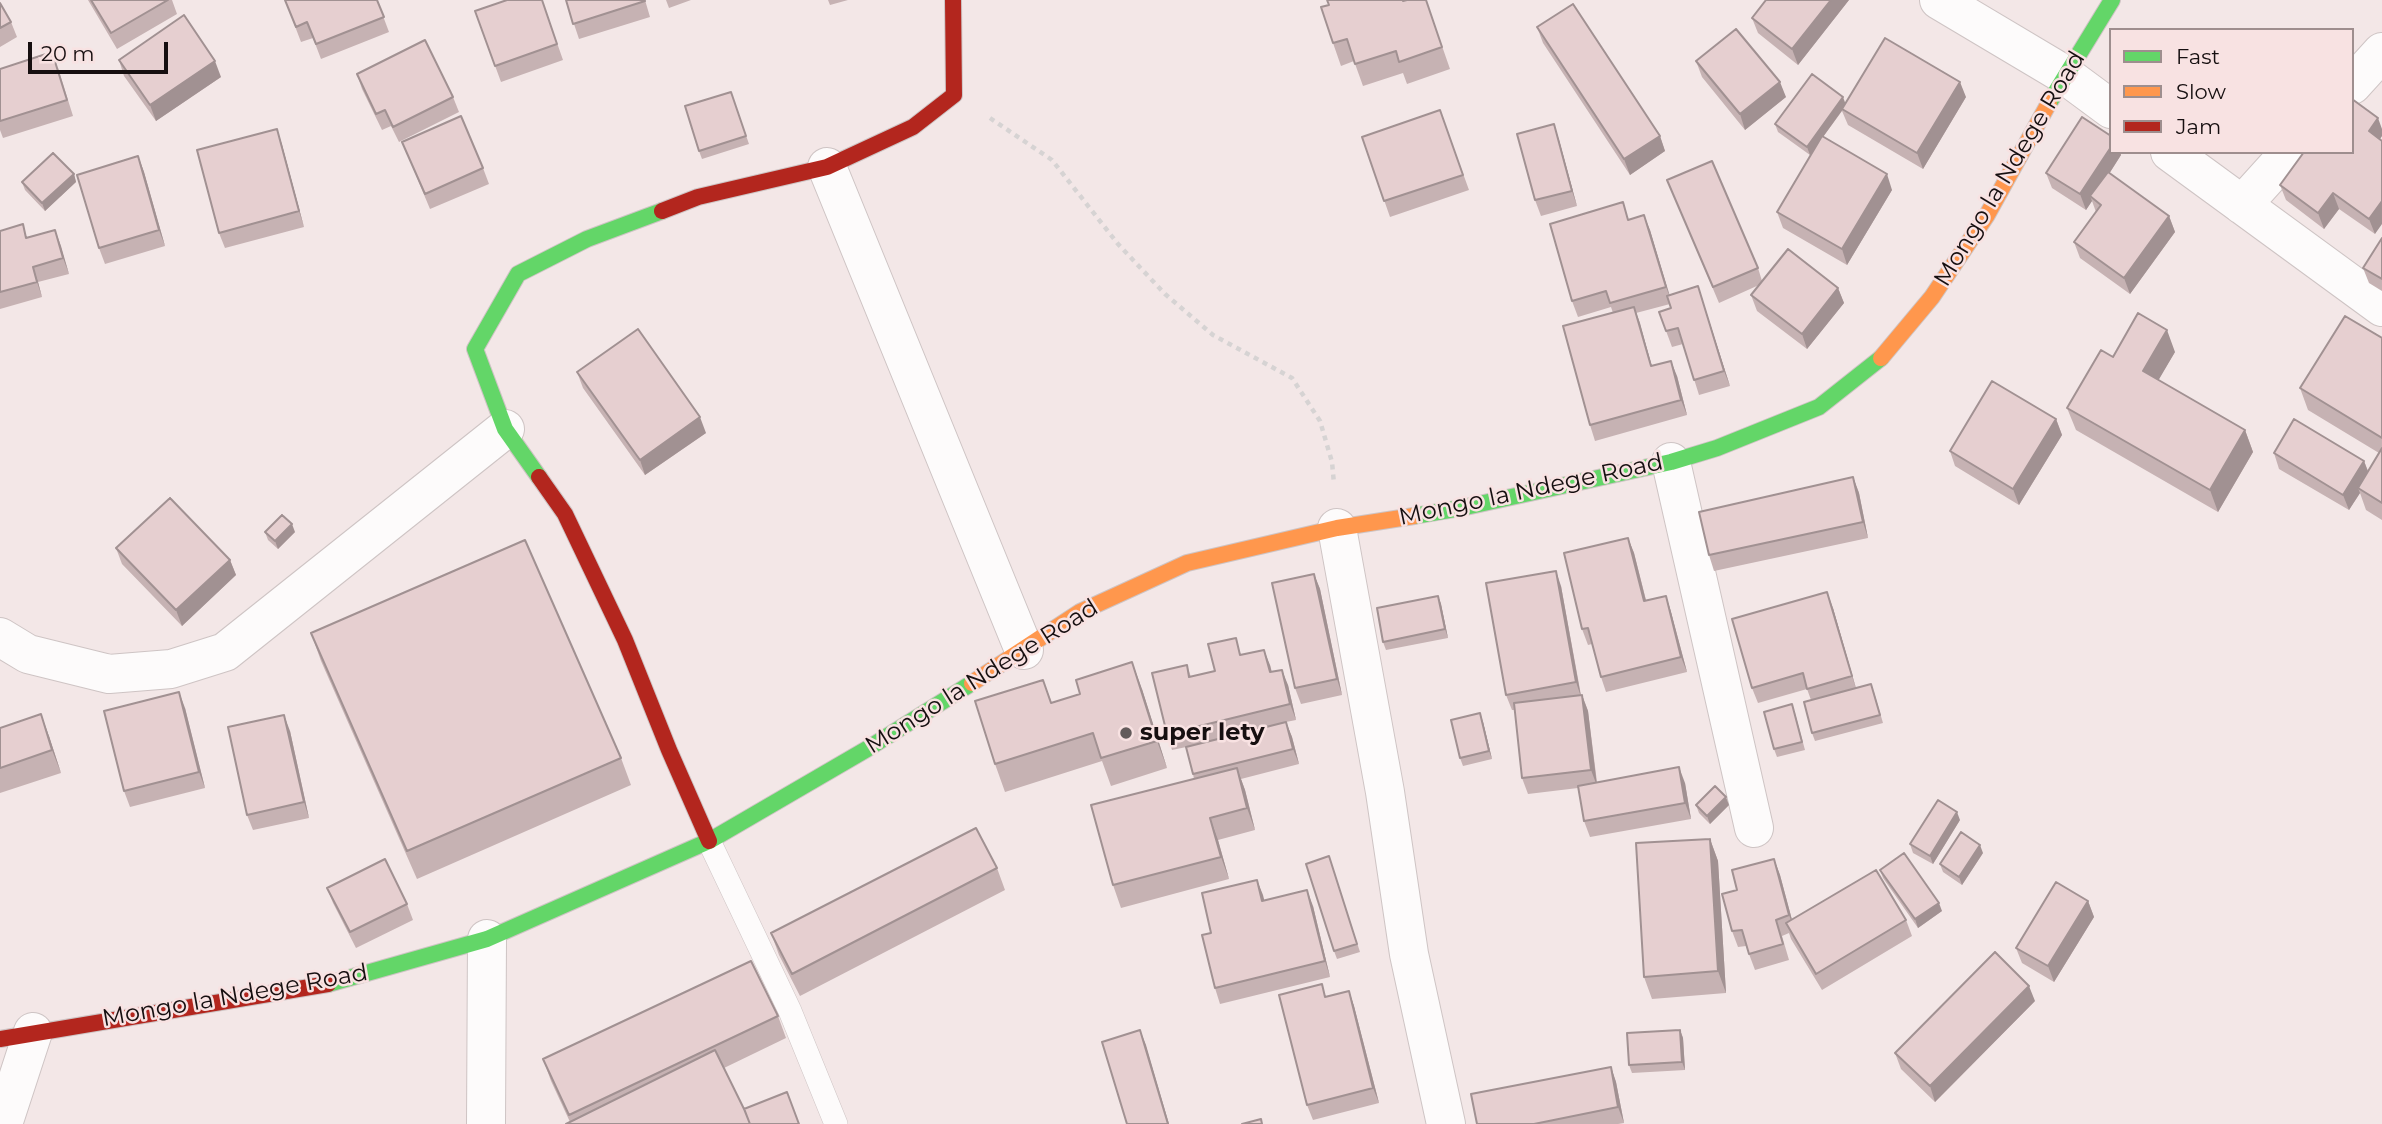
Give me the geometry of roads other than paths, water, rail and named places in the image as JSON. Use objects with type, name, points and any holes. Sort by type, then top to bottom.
[{"type":"street","points":[[709,841],[625,640],[565,514],[505,429],[475,349],[518,274],[587,239],[698,197],[827,167],[913,127],[954,95],[953,0]]},
{"type":"street","points":[[1939,0],[2065,75],[2109,108]]},
{"type":"street","name":"Mongo la Ndege Road","points":[[16,1035],[324,985],[487,939],[709,841],[866,749],[1080,612],[1187,563],[1337,528],[1461,508],[1671,462],[1717,448],[1819,407],[1882,357],[1932,298],[1987,215],[2065,75],[2112,0]]},
{"type":"street","points":[[2354,83],[2382,52]]},
{"type":"street","points":[[2173,154],[2382,307]]},
{"type":"street","points":[[2242,205],[2288,154]]},
{"type":"street","points":[[827,167],[1024,650]]},
{"type":"street","points":[[0,636],[28,654],[109,674],[171,669],[225,652],[505,429]]},
{"type":"street","points":[[1671,462],[1754,828]]},
{"type":"street","points":[[1337,528],[1385,792],[1409,954],[1446,1124]]},
{"type":"street","points":[[486,1124],[487,939]]},
{"type":"street","points":[[3,1124],[16,1035]]},
{"type":"lane","points":[[709,841],[790,1011],[836,1124]]},
{"type":"place","name":"super lety","points":[[1126,733]]}]
